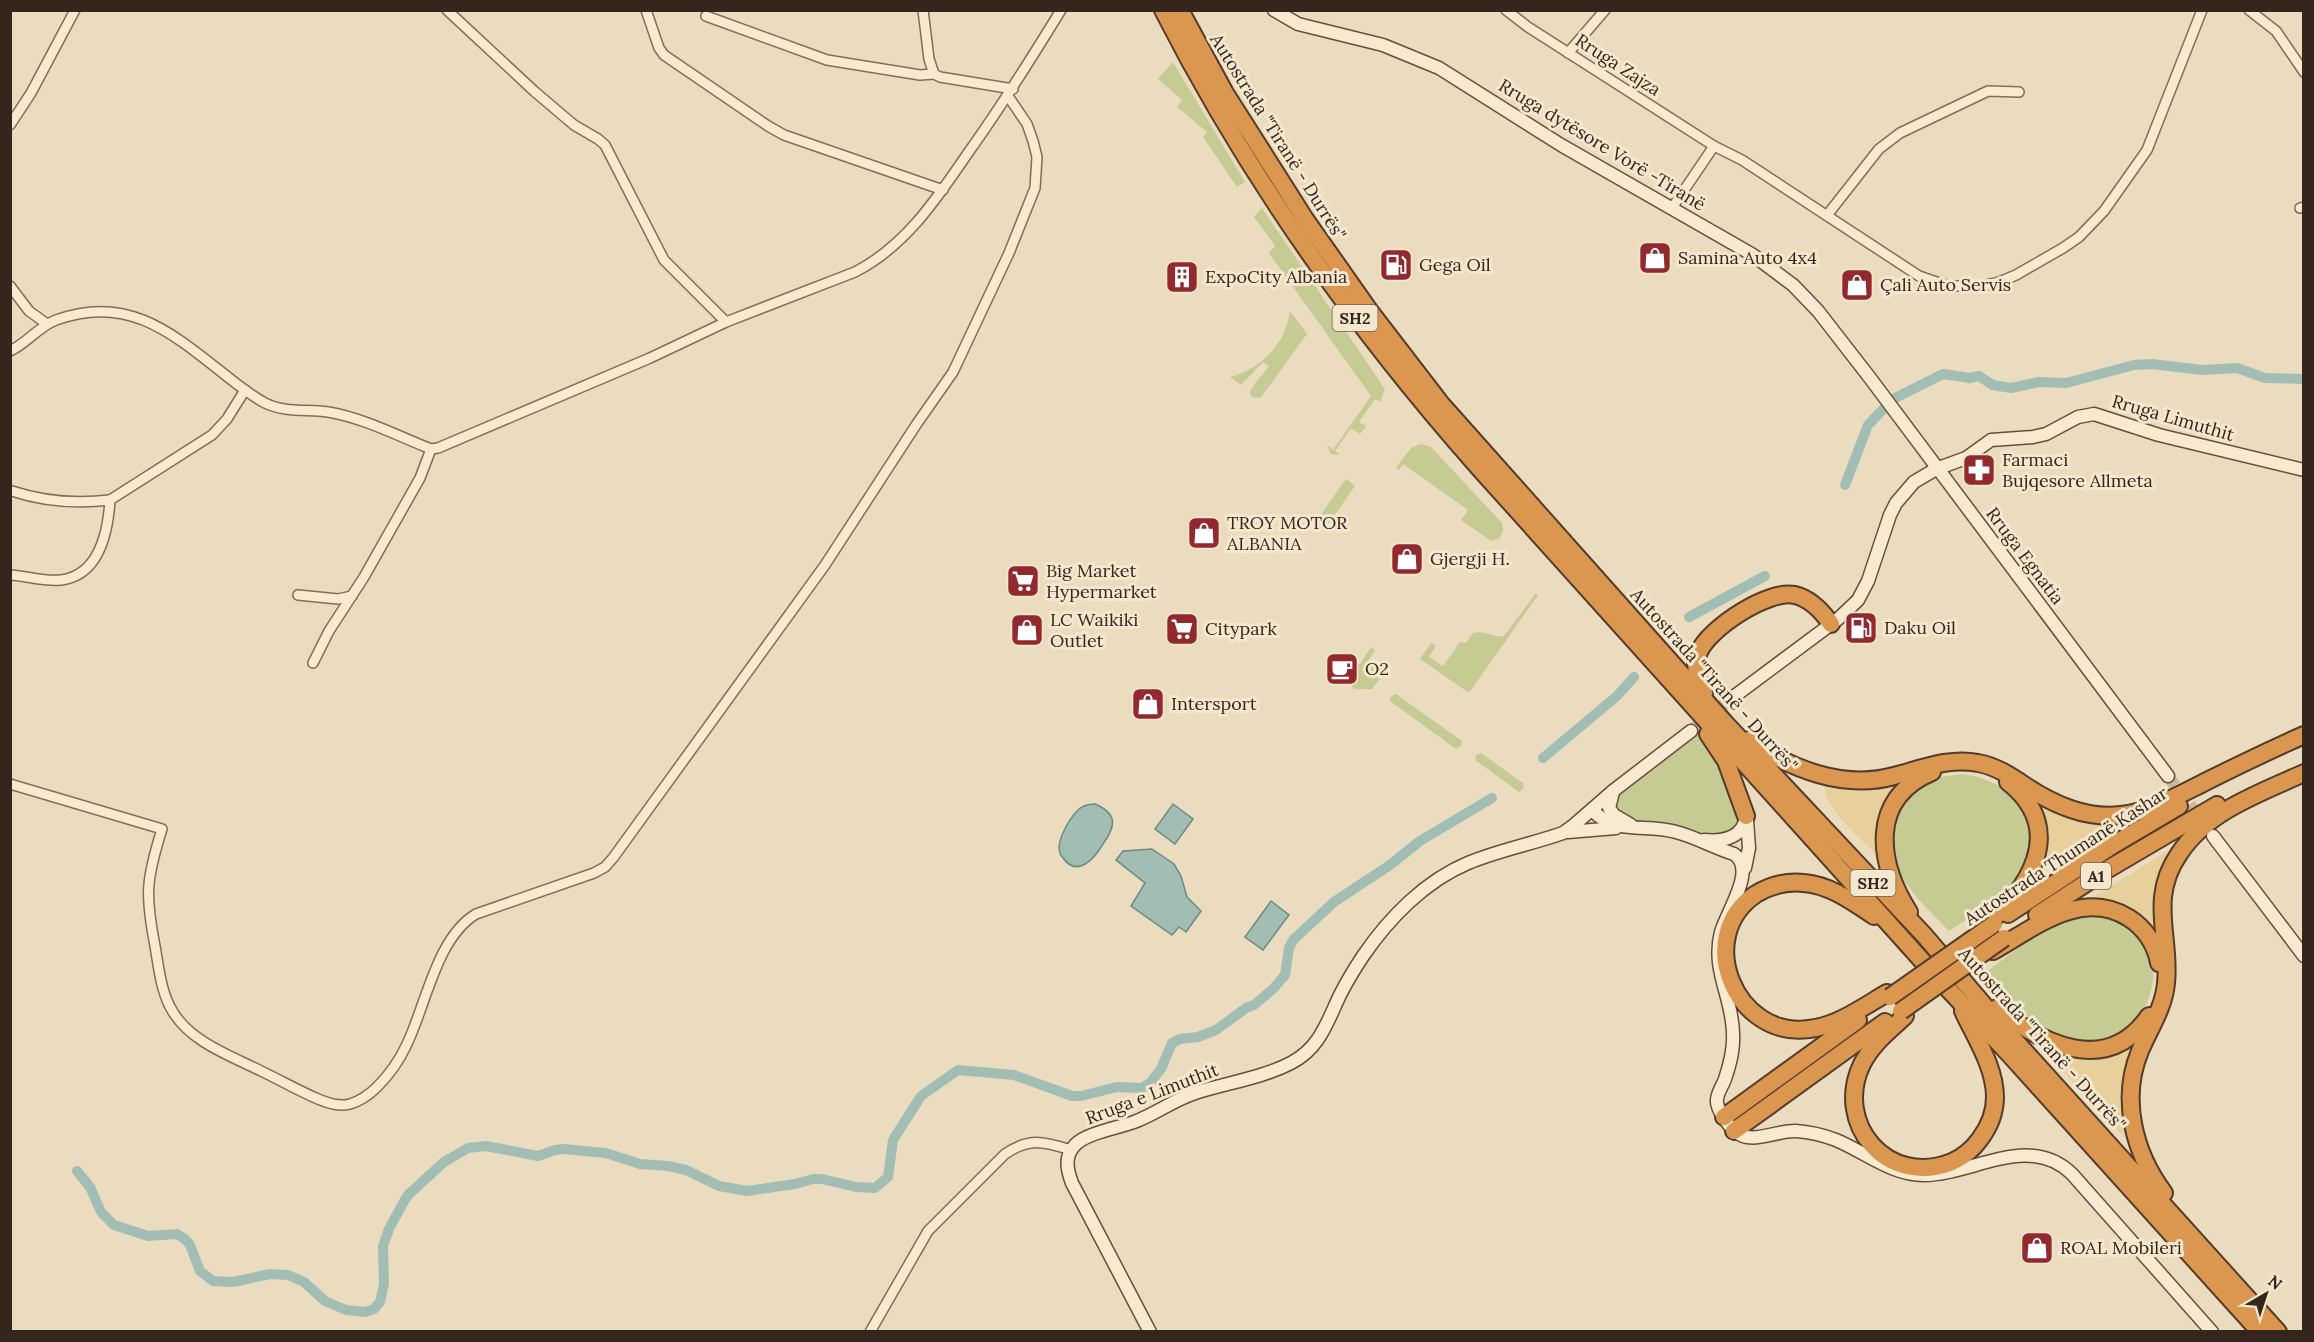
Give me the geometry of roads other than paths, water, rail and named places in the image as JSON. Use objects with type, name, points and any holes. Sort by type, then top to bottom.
[{"type":"highway","points":[[1155,10],[1175,34]]},
{"type":"highway","name":"Autostrada \"Tiranë - Durrës\"","points":[[1163,10],[1208,94],[1267,192],[1304,247],[1372,340],[1462,448],[1891,926],[1963,993],[2278,1332]]},
{"type":"highway","name":"Autostrada \"Tiranë - Durrës\"","points":[[1180,10],[1258,148],[1332,259],[1395,345],[1466,432],[1725,723],[1923,935],[1963,993],[2026,1072],[2260,1332]]},
{"type":"highway","points":[[1712,707],[1699,680],[1696,662],[1704,643],[1720,627],[1768,598],[1786,594],[1809,600],[1831,624]]},
{"type":"highway","points":[[1659,665],[1726,761],[1746,816]]},
{"type":"highway","points":[[1725,723],[1777,757],[1822,775],[1855,781],[1870,781],[1942,763],[1977,762],[1999,770],[2062,807],[2104,816],[2135,813],[2163,803],[2250,759],[2304,735]]},
{"type":"highway","name":"Autostrada Thumanë Kashar","points":[[1889,995],[1952,953],[1992,922],[2144,825],[2242,773],[2304,745]]},
{"type":"highway","name":"Autostrada Thumanë Kashar","points":[[1903,1014],[1963,967],[2006,940],[2066,896],[2151,842],[2209,808],[2304,764]]},
{"type":"highway","points":[[1923,935],[1894,885],[1885,852],[1884,836],[1890,811],[1904,790],[1917,780],[1942,769],[1968,767],[1997,776],[2020,793],[2033,817],[2038,839],[2034,866],[2019,891],[1992,922]]},
{"type":"highway","points":[[2255,1306],[2223,1262],[2166,1196],[2146,1166],[2132,1118],[2130,1089],[2140,1052],[2165,993],[2166,969],[2162,909],[2166,885],[2174,862],[2191,838],[2207,822],[2241,802],[2304,774]]},
{"type":"highway","points":[[1889,995],[1836,1022],[1821,1027],[1806,1030],[1778,1027],[1763,1020],[1739,998],[1731,983],[1725,957],[1729,930],[1742,906],[1766,888],[1780,884],[1806,883],[1819,886],[1851,901],[1891,926]]},
{"type":"highway","points":[[1963,993],[2040,1038],[2080,1050],[2102,1049],[2126,1039],[2142,1026],[2154,1007],[2161,982],[2158,957],[2154,946],[2142,928],[2126,916],[2103,908],[2087,907],[2069,910],[2006,940]]},
{"type":"highway","points":[[1903,1014],[1875,1044],[1862,1064],[1855,1087],[1854,1109],[1865,1136],[1872,1147],[1882,1155],[1906,1166],[1932,1168],[1957,1160],[1977,1144],[1986,1131],[1994,1109],[1993,1083],[1963,993]]},
{"type":"highway","points":[[1729,1124],[1889,995]]},
{"type":"highway","points":[[1729,1124],[1903,1014]]},
{"type":"main road","name":"Rruga dytësore Vorë -Tiranë","points":[[1274,10],[1298,24],[1383,45],[1446,71],[1561,145],[1753,255],[1793,285],[1818,311],[1910,434]]},
{"type":"main road","name":"Rruga Limuthit","points":[[1936,469],[1966,458],[1991,440],[2046,434],[2078,417],[2094,414],[2159,435],[2304,470]]},
{"type":"main road","name":"Rruga Egnatia","points":[[1910,434],[2168,776]]},
{"type":"main road","points":[[1732,698],[1850,608],[1863,592],[1886,524],[1896,503],[1914,482],[1936,469]]},
{"type":"main road","points":[[1622,828],[1607,823],[1592,810],[1613,790],[1691,731]]},
{"type":"main road","points":[[1613,790],[1609,808],[1614,815],[1630,825],[1678,832],[1740,858],[1743,864],[1743,875]]},
{"type":"main road","name":"Rruga e Limuthit","points":[[1071,1150],[1079,1141],[1146,1117],[1175,1100],[1270,1071],[1303,1056],[1315,1046],[1324,1032],[1339,997],[1364,955],[1399,912],[1421,892],[1467,864],[1563,833],[1592,810]]},
{"type":"main road","points":[[1692,837],[1707,841],[1733,837],[1745,825],[1746,816]]},
{"type":"main road","points":[[1746,816],[1749,848],[1743,875],[1726,915],[1718,946],[1719,975],[1728,1004],[1733,1034],[1730,1065],[1716,1099],[1718,1107],[1729,1124],[1745,1137],[1754,1138],[1791,1131],[1822,1135],[1837,1140],[1895,1170],[1921,1176],[1949,1172],[2012,1156],[2053,1161],[2072,1173],[2212,1332]]},
{"type":"main road","points":[[1563,833],[1644,827]]},
{"type":"main road","points":[[2213,836],[2304,956]]},
{"type":"main road","points":[[1071,1150],[1067,1164],[1076,1193],[1150,1332]]},
{"type":"street","points":[[10,125],[31,93],[75,10]]},
{"type":"street","points":[[447,10],[534,91],[574,125],[605,145],[664,260],[726,322]]},
{"type":"street","points":[[646,10],[659,48],[664,55],[768,126],[784,135],[943,190]]},
{"type":"street","points":[[923,10],[929,59],[934,74]]},
{"type":"street","points":[[10,351],[47,324],[65,317],[100,312],[132,315],[176,336],[266,404],[286,410],[327,412],[357,420],[431,449],[449,444],[650,358],[726,322],[855,272],[875,262],[914,227],[943,190],[1010,93],[1060,10]]},
{"type":"street","name":"Rruga Zajza","points":[[1506,10],[1568,53],[1714,146],[1742,160],[1828,214],[1920,276],[1948,286],[1982,286],[1999,282],[2063,248],[2079,237],[2104,211],[2146,150],[2202,10]]},
{"type":"street","points":[[1568,53],[1605,10]]},
{"type":"street","points":[[2249,10],[2276,32],[2304,72]]},
{"type":"street","points":[[10,784],[162,829],[150,867],[148,909],[167,1000],[175,1015],[186,1027],[214,1047],[318,1100],[335,1105],[349,1104],[371,1093],[384,1080],[406,1046],[451,939],[466,919],[605,867],[825,565],[953,372],[1009,253],[1035,188],[1037,157],[1033,141],[1027,124],[1010,93],[934,74],[920,75],[827,60],[706,16]]},
{"type":"street","points":[[1828,214],[1879,149],[1900,133],[1988,91],[2019,92]]},
{"type":"street","points":[[1672,208],[1714,146]]},
{"type":"street","points":[[11,286],[21,303],[47,324]]},
{"type":"street","points":[[10,302],[21,303]]},
{"type":"street","points":[[12,491],[60,502],[110,500],[212,435],[227,419],[245,390]]},
{"type":"street","points":[[313,663],[420,478],[431,449]]},
{"type":"street","points":[[10,575],[61,580],[81,572],[96,559],[102,546],[106,534],[110,500]]},
{"type":"street","points":[[297,595],[338,599],[352,596]]},
{"type":"street","points":[[870,1332],[928,1231],[1005,1154],[1016,1146],[1037,1142],[1071,1150]]},
{"type":"water","points":[[1095,804],[1111,816],[1110,832],[1090,861],[1073,866],[1061,855],[1059,845],[1061,838],[1078,810],[1086,805]]},
{"type":"water","points":[[1173,804],[1193,819],[1175,844],[1155,829]]},
{"type":"water","points":[[1152,849],[1174,864],[1181,876],[1187,897],[1201,911],[1186,932],[1179,927],[1172,935],[1131,906],[1145,883],[1116,860],[1123,851]]},
{"type":"water","points":[[1271,901],[1289,915],[1263,950],[1245,937]]},
{"type":"waterway","points":[[1845,485],[1868,425],[1893,399],[1943,374],[1970,378],[1979,376],[1993,385],[2011,388],[2039,382],[2066,383],[2134,365],[2152,364],[2202,370],[2237,368],[2265,378],[2304,379]]},
{"type":"waterway","points":[[1689,617],[1765,576]]},
{"type":"waterway","points":[[1543,758],[1617,696],[1634,677]]},
{"type":"waterway","points":[[77,1171],[90,1187],[101,1212],[114,1225],[148,1236],[177,1234],[190,1245],[200,1271],[213,1281],[233,1282],[270,1274],[288,1275],[304,1282],[325,1301],[346,1310],[365,1312],[374,1309],[380,1302],[384,1284],[383,1246],[389,1229],[408,1195],[444,1162],[468,1148],[486,1146],[538,1156],[564,1149],[606,1153],[640,1164],[686,1170],[719,1186],[747,1191],[813,1179],[875,1188],[888,1177],[893,1140],[921,1096],[958,1070],[1014,1075],[1072,1096],[1117,1087],[1142,1088],[1150,1083],[1161,1069],[1172,1043],[1216,1030],[1246,1008],[1254,1005],[1273,989],[1285,975],[1289,948],[1293,940],[1334,902],[1390,865],[1420,841],[1492,798]]},
{"type":"tunnel","points":[[1691,731],[1732,698]]},
{"type":"tunnel","points":[[2168,776],[2202,821]]},
{"type":"place","name":"Samina Auto 4x4","points":[[1655,258]]},
{"type":"place","name":"Gega Oil","points":[[1396,265]]},
{"type":"place","name":"ExpoCity Albania","points":[[1182,277]]},
{"type":"place","name":"Çali Auto Servis","points":[[1857,285]]},
{"type":"place","name":"Farmaci Bujqesore Allmeta","points":[[1979,470]]},
{"type":"place","name":"TROY MOTOR ALBANIA","points":[[1204,533]]},
{"type":"place","name":"Gjergji H.","points":[[1407,559]]},
{"type":"place","name":"Big Market Hypermarket","points":[[1023,581]]},
{"type":"place","name":"Daku Oil","points":[[1861,628]]},
{"type":"place","name":"Citypark","points":[[1182,629]]},
{"type":"place","name":"LC Waikiki Outlet","points":[[1027,630]]},
{"type":"place","name":"O2","points":[[1342,669]]},
{"type":"place","name":"Intersport","points":[[1148,704]]},
{"type":"place","name":"ROAL Mobileri","points":[[2037,1248]]}]
